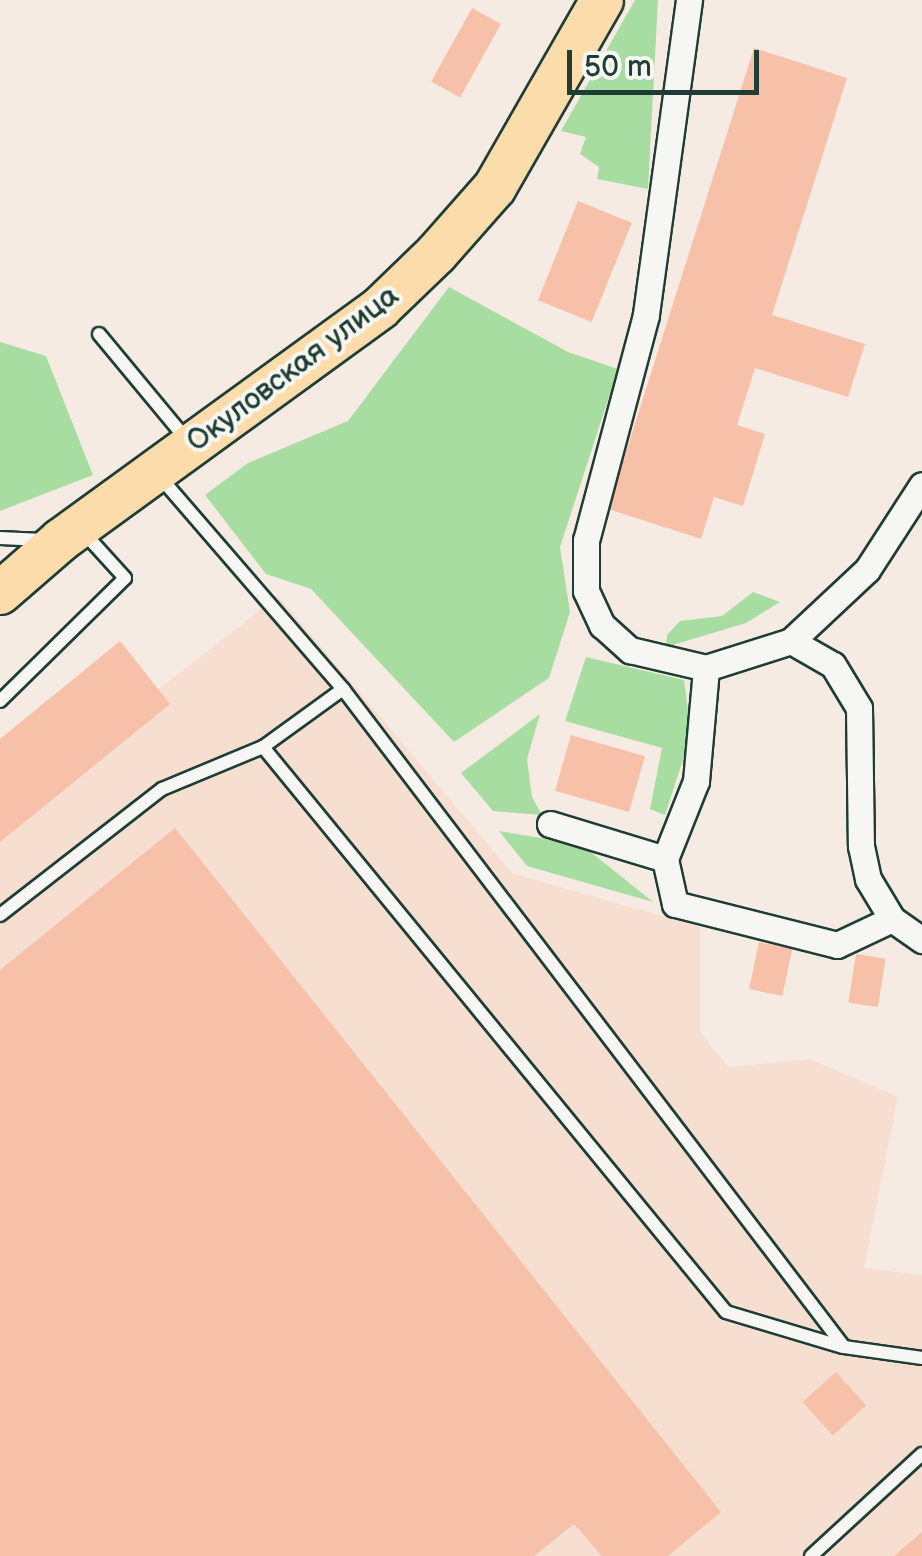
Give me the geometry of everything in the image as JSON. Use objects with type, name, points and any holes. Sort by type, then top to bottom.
[{"type":"main road","name":"Окуловская улица","points":[[0,593],[44,550],[380,308],[436,254],[495,186],[602,0]]},
{"type":"street","points":[[689,0],[646,314],[586,540],[586,591],[602,625],[630,650],[706,668],[791,641],[867,570],[922,485]]},
{"type":"street","points":[[791,641],[833,665],[859,708],[861,846],[868,879],[892,919],[922,940]]},
{"type":"street","points":[[706,668],[696,780],[665,859],[676,904],[836,944],[892,919]]},
{"type":"street","points":[[550,824],[665,859]]},
{"type":"lane","points":[[99,334],[193,446]]},
{"type":"lane","points":[[155,472],[343,689],[844,1347]]},
{"type":"lane","points":[[0,538],[125,578],[0,701]]},
{"type":"lane","points":[[0,915],[162,789],[263,747],[343,689]]},
{"type":"lane","points":[[263,747],[726,1312],[844,1347],[922,1358]]},
{"type":"lane","points":[[812,1556],[922,1454]]},
{"type":"shaded area","points":[[278,596],[512,873],[700,927],[700,1032],[728,1067],[810,1059],[898,1097],[864,1268],[922,1275],[922,1556],[0,1556],[0,813]]},
{"type":"green space","points":[[635,0],[658,0],[648,189],[597,179],[599,167],[580,154],[586,137],[561,131]]},
{"type":"green space","points":[[449,287],[568,352],[618,369],[560,547],[570,612],[549,678],[454,742],[311,589],[266,574],[205,495],[248,463],[348,421]]},
{"type":"green space","points":[[0,342],[46,356],[93,475],[0,511]]},
{"type":"green space","points":[[753,592],[780,602],[746,623],[666,647],[667,635],[680,621],[722,616]]},
{"type":"green space","points":[[586,657],[684,680],[691,735],[665,815],[650,809],[662,748],[565,721]]},
{"type":"green space","points":[[540,714],[527,759],[532,797],[542,815],[493,811],[461,773]]},
{"type":"green space","points":[[499,831],[582,845],[653,902],[527,866]]},
{"type":"building","points":[[472,8],[501,24],[460,97],[431,81]]},
{"type":"building","points":[[754,48],[847,78],[772,315],[865,344],[848,397],[755,368],[737,425],[765,434],[743,506],[714,497],[701,539],[608,509]]},
{"type":"building","points":[[578,201],[632,223],[592,322],[538,300]]},
{"type":"building","points":[[120,641],[170,704],[0,842],[0,739]]},
{"type":"building","points":[[571,735],[645,756],[629,812],[555,791]]},
{"type":"building","points":[[175,828],[721,1512],[668,1556],[602,1556],[574,1524],[534,1556],[0,1556],[0,970]]},
{"type":"building","points":[[759,942],[792,949],[782,996],[749,989]]},
{"type":"building","points":[[856,954],[886,959],[878,1007],[848,1002]]},
{"type":"building","points":[[836,1372],[866,1405],[833,1436],[803,1402]]},
{"type":"building","points":[[922,1532],[922,1556],[894,1556]]}]
